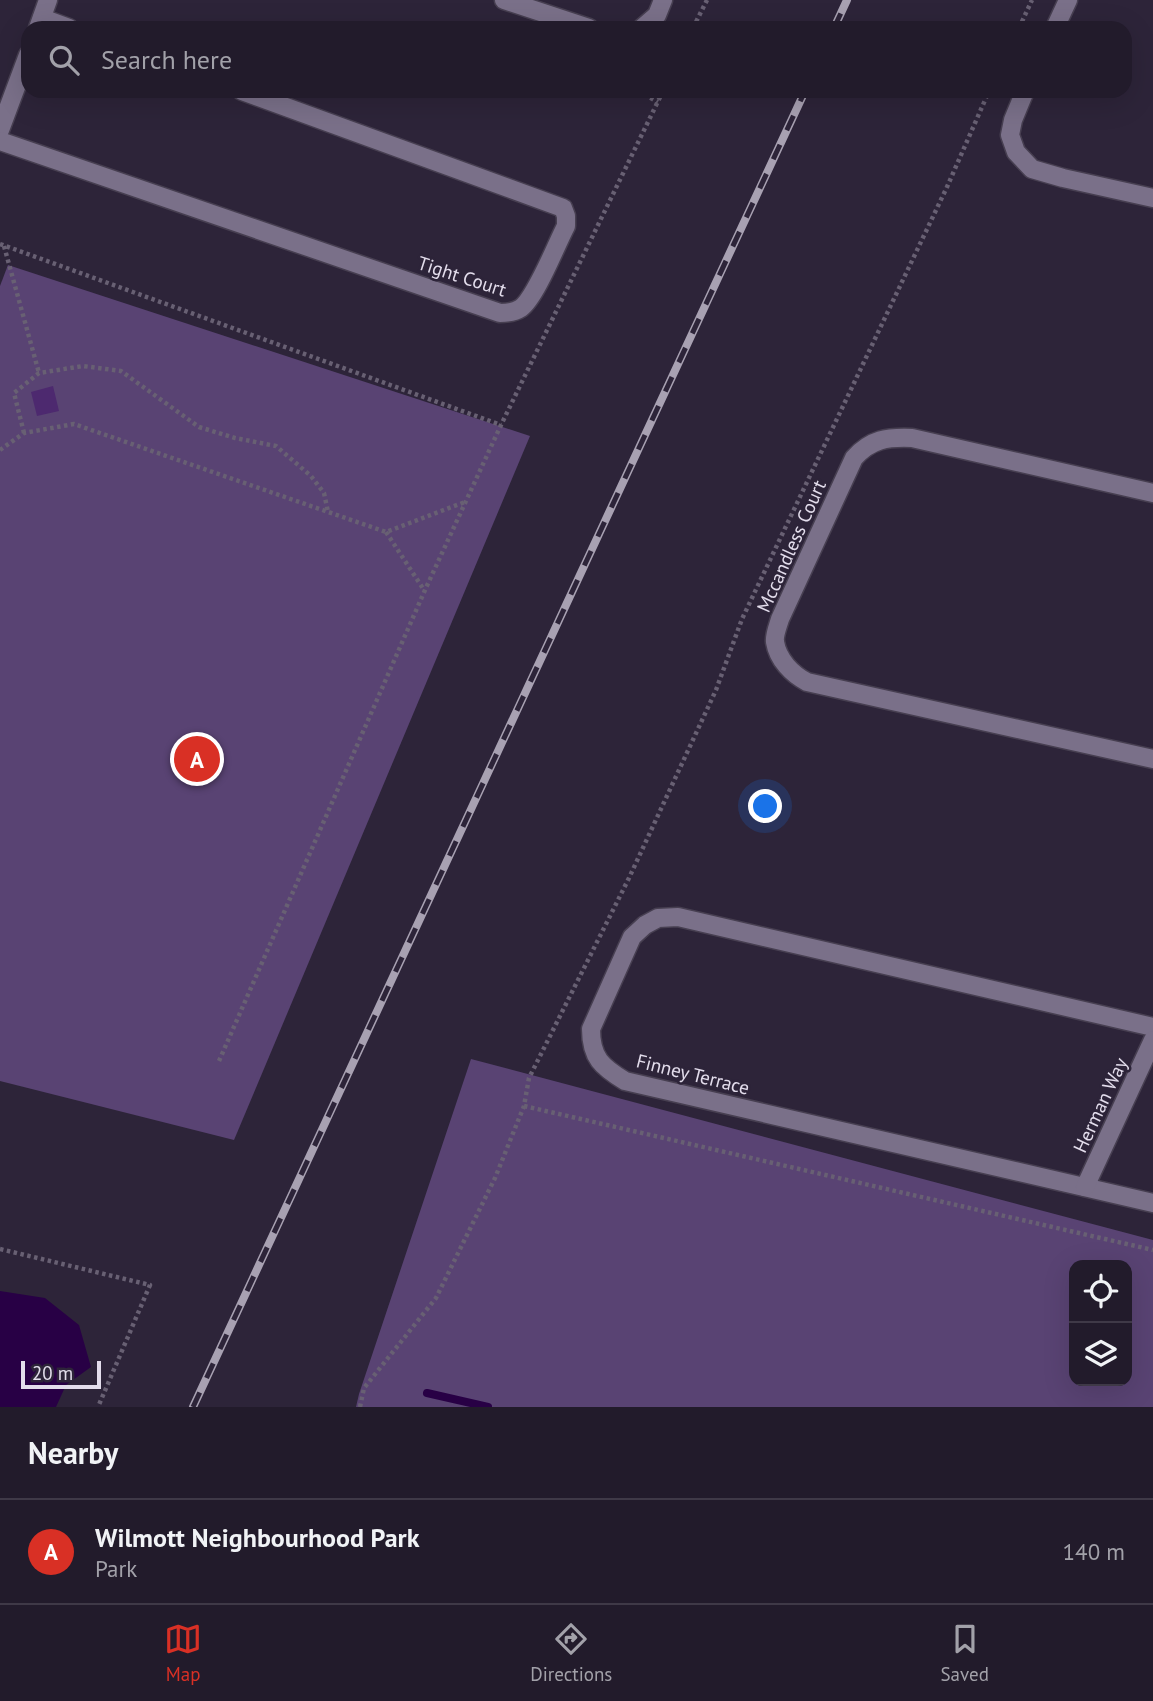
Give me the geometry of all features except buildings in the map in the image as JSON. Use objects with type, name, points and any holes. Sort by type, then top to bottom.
[{"type":"street","points":[[41,21],[48,0]]},
{"type":"street","points":[[504,0],[568,21]]},
{"type":"street","points":[[650,21],[657,15],[663,0]]},
{"type":"street","points":[[1058,21],[1068,0]]},
{"type":"street","points":[[0,130],[21,74]]},
{"type":"street","name":"Tight Court","points":[[0,141],[500,313],[519,309],[530,299],[566,226],[563,208],[261,98]]},
{"type":"street","points":[[1022,98],[1010,135],[1016,152],[1032,169],[1153,198]]},
{"type":"street","name":"Mccandless Court","points":[[1153,493],[912,438],[878,440],[863,448],[854,458],[780,619],[775,640],[781,657],[793,674],[807,682],[1153,759]]},
{"type":"street","name":"Finney Terrace","points":[[1153,1027],[678,917],[658,918],[632,937],[591,1029],[595,1055],[606,1069],[625,1081],[1153,1203]]},
{"type":"street","name":"Herman Way","points":[[1085,1187],[1153,1040]]},
{"type":"path","points":[[696,21],[707,0]]},
{"type":"path","points":[[1022,21],[1032,0]]},
{"type":"path","points":[[650,98],[657,102]]},
{"type":"path","points":[[219,1061],[425,590],[501,425],[659,98]]},
{"type":"path","points":[[360,1407],[364,1388],[436,1298],[495,1178],[524,1106],[529,1078],[629,878],[716,690],[742,619],[947,187],[986,98]]},
{"type":"path","points":[[2,245],[501,425]]},
{"type":"path","points":[[2,245],[39,373]]},
{"type":"path","points":[[24,433],[14,393],[39,373],[83,366],[121,371],[199,427],[276,446],[311,476],[324,493],[328,512]]},
{"type":"path","points":[[0,450],[24,433],[74,424],[386,532],[425,590]]},
{"type":"path","points":[[386,532],[466,502]]},
{"type":"path","points":[[524,1106],[1153,1250]]},
{"type":"path","points":[[0,1249],[150,1285],[98,1407]]},
{"type":"shaded area","points":[[8,265],[530,436],[234,1140],[0,1081],[0,286]]},
{"type":"shaded area","points":[[471,1059],[1153,1240],[1153,1407],[356,1407]]},
{"type":"shaded area","points":[[0,1291],[45,1298],[79,1325],[91,1367],[66,1385],[56,1407],[0,1407]]},
{"type":"waterway","points":[[427,1393],[488,1407]]},
{"type":"railway","points":[[837,21],[847,0]]},
{"type":"railway","points":[[193,1407],[802,98]]},
{"type":"place","name":"Wilmott Neighbourhood Park","points":[[197,759]]}]
